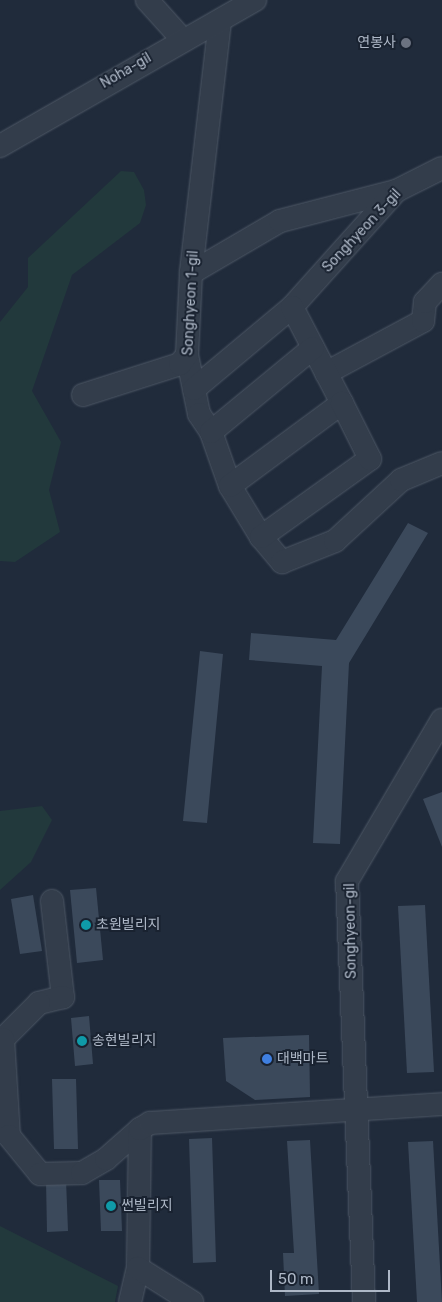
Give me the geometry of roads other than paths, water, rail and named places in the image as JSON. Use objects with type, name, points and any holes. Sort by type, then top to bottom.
[{"type":"street","points":[[147,0],[182,39]]},
{"type":"street","name":"Noha-gil","points":[[0,146],[182,39],[220,21],[255,0]]},
{"type":"street","name":"Songhyeon 1-gil","points":[[220,21],[190,273],[187,355],[199,414],[211,432],[230,486],[261,537],[282,562],[335,542],[401,480],[442,463]]},
{"type":"street","name":"Songhyeon 3-gil","points":[[194,388],[292,307],[396,191],[442,168]]},
{"type":"street","points":[[190,273],[280,221],[396,191]]},
{"type":"street","points":[[326,373],[423,321],[425,302],[442,284]]},
{"type":"street","points":[[261,537],[370,459],[292,307]]},
{"type":"street","points":[[211,432],[313,348]]},
{"type":"street","points":[[83,394],[180,364],[187,355]]},
{"type":"street","points":[[230,486],[342,403]]},
{"type":"street","name":"Songhyeon-gil","points":[[364,1302],[347,881],[442,720]]},
{"type":"street","points":[[52,901],[63,997],[40,1003],[3,1039],[9,1136],[40,1174],[82,1173],[106,1160],[140,1129],[150,1123],[356,1107],[442,1104]]},
{"type":"street","points":[[130,1302],[138,1268],[140,1129]]},
{"type":"street","points":[[138,1268],[192,1302]]},
{"type":"place","name":"연봉사","points":[[406,43]]},
{"type":"place","name":"초원빌리지","points":[[86,925]]},
{"type":"place","name":"송현빌리지","points":[[82,1041]]},
{"type":"place","name":"대백마트","points":[[267,1059]]},
{"type":"place","name":"썬빌리지","points":[[111,1206]]}]
